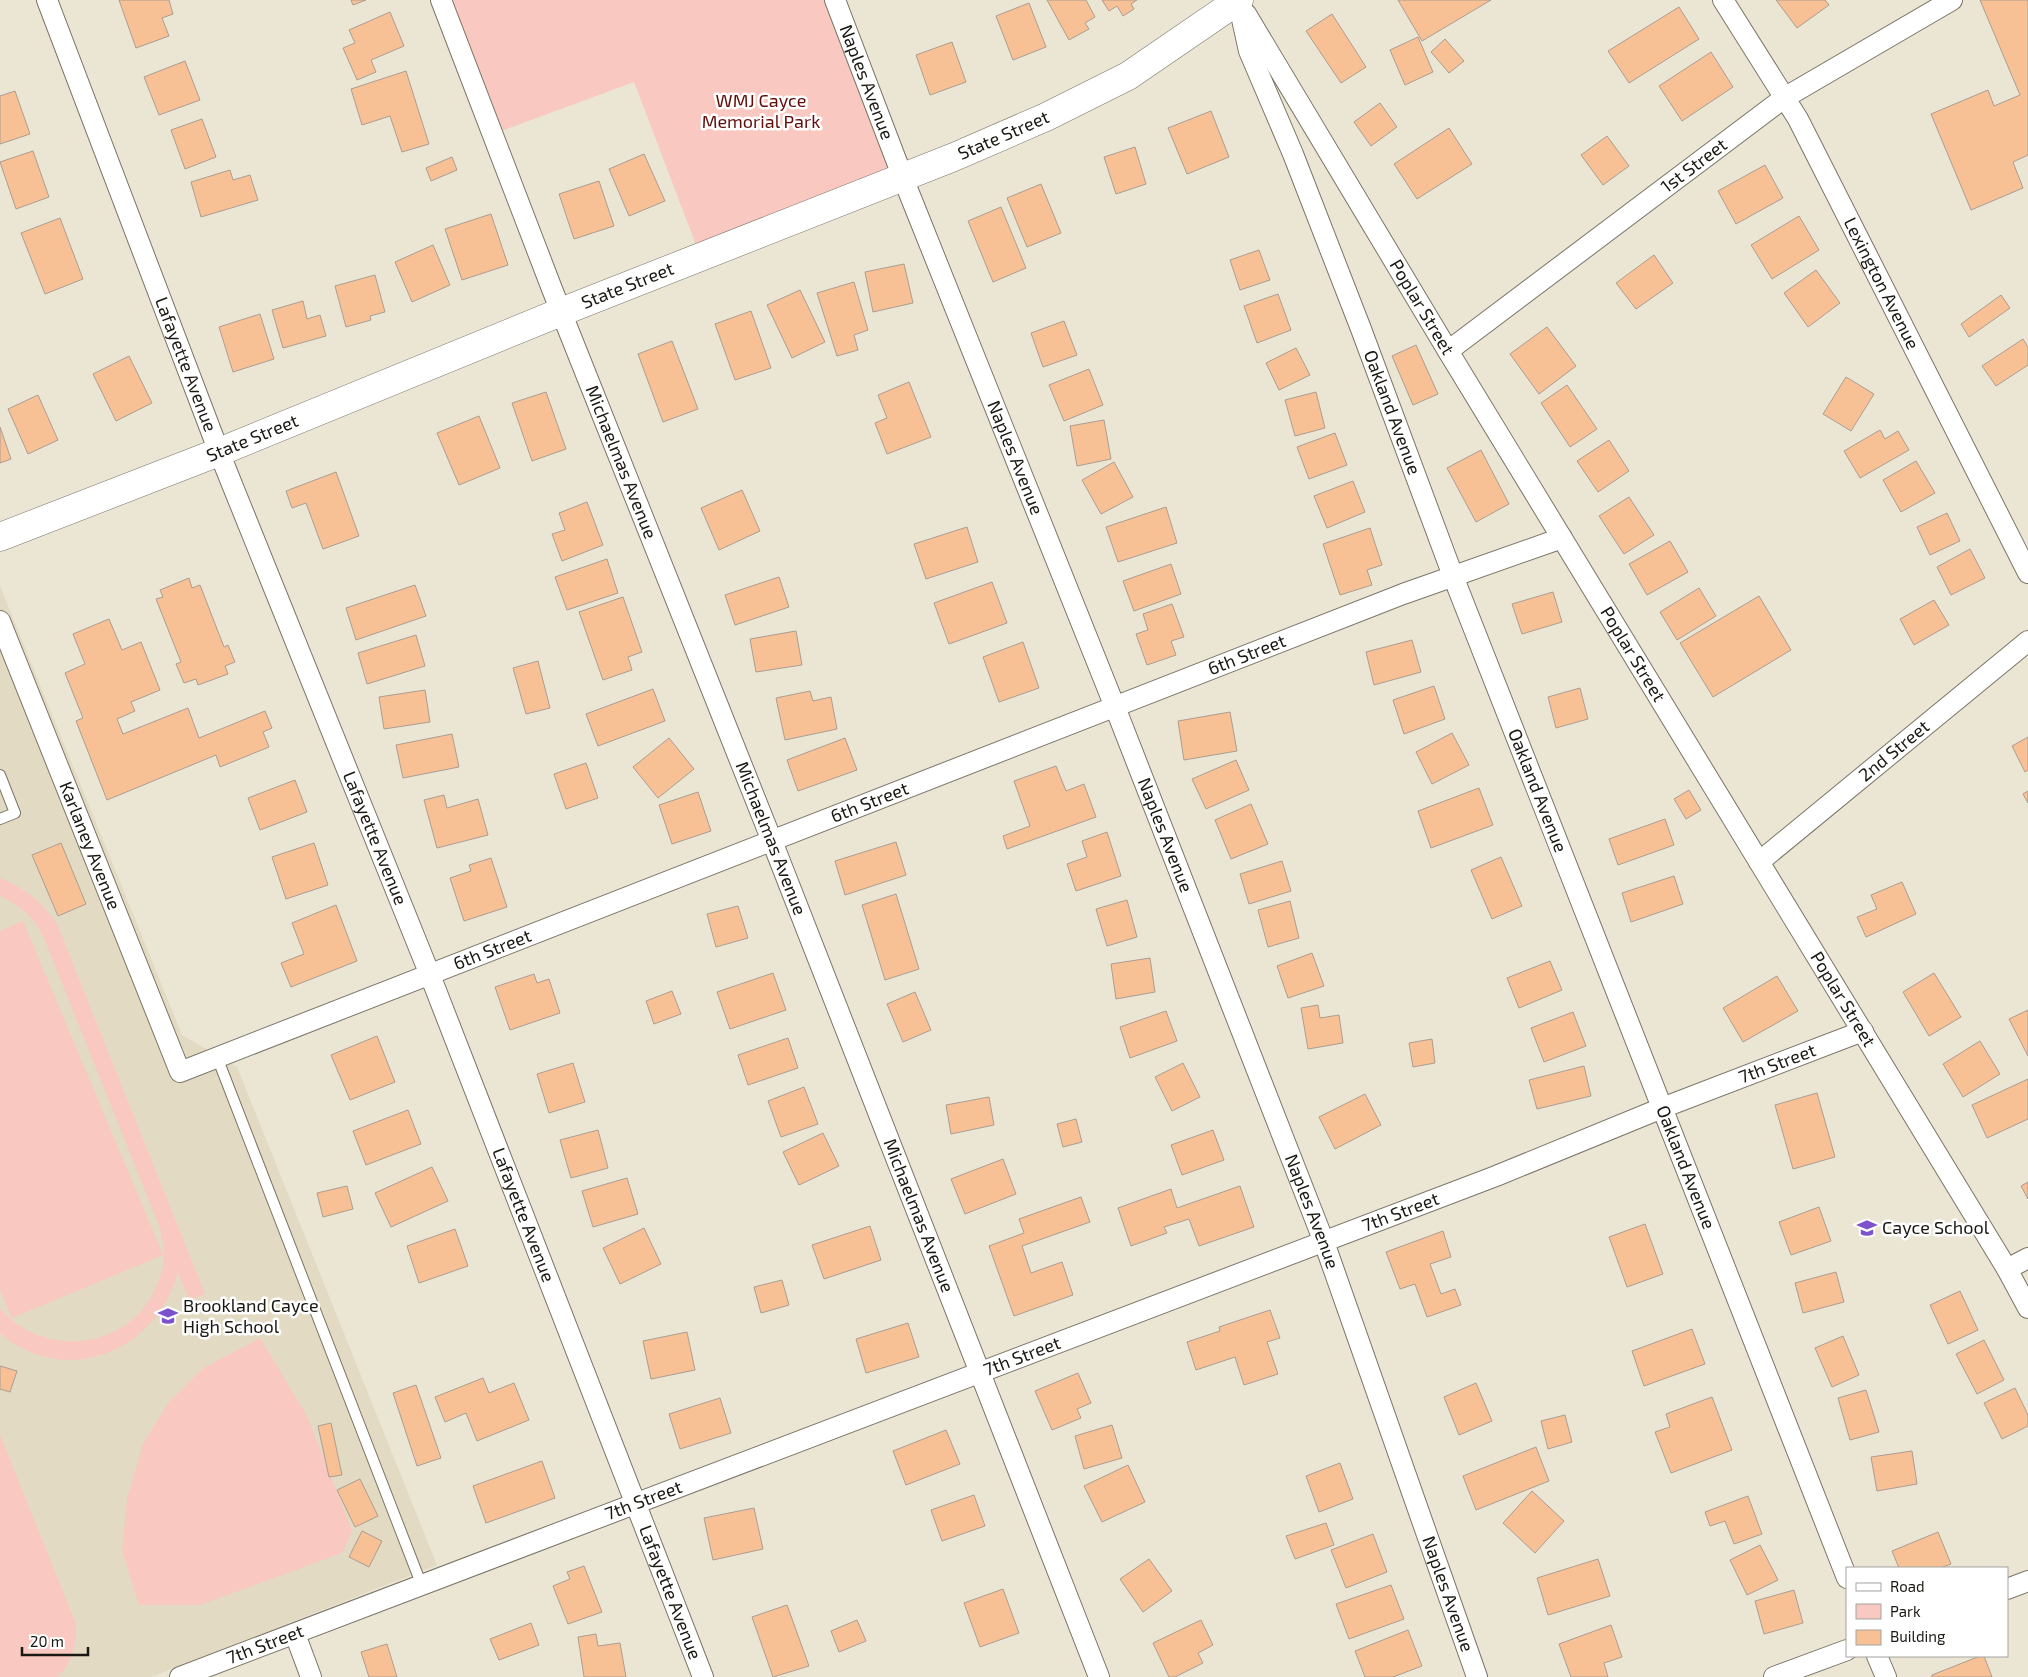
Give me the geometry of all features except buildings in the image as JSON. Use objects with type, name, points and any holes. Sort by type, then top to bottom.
[{"type":"main road","name":"State Street","points":[[0,537],[219,452],[561,312],[904,178],[1046,117],[1128,76],[1238,0]]},
{"type":"street","name":"Lafayette Avenue","points":[[47,0],[219,452],[430,975],[704,1677]]},
{"type":"street","name":"Michaelmas Avenue","points":[[441,0],[561,312],[772,842],[1099,1677]]},
{"type":"street","name":"Naples Avenue","points":[[835,0],[1115,707],[1324,1242],[1477,1677]]},
{"type":"street","name":"Poplar Street","points":[[1238,0],[1448,351],[2007,1269],[2028,1308]]},
{"type":"street","name":"Oakland Avenue","points":[[1238,0],[1249,50],[1362,329],[1453,576],[1846,1575]]},
{"type":"street","name":"Lexington Avenue","points":[[1723,0],[1798,119],[2028,573]]},
{"type":"street","name":"1st Street","points":[[1448,351],[1784,98],[1952,0]]},
{"type":"street","name":"6th Street","points":[[180,1072],[1453,576],[1562,538]]},
{"type":"street","name":"Karlaney Avenue","points":[[0,620],[180,1072]]},
{"type":"street","name":"2nd Street","points":[[1759,862],[2028,641]]},
{"type":"street","name":"7th Street","points":[[180,1677],[1496,1176],[1662,1108],[1863,1031]]},
{"type":"street","points":[[2007,1269],[2028,1258]]},
{"type":"street","points":[[2008,1589],[2028,1581]]},
{"type":"street","points":[[295,1634],[311,1677]]},
{"type":"street","points":[[1774,1677],[1846,1650]]},
{"type":"street","points":[[1877,1657],[1886,1677]]},
{"type":"lane","points":[[0,775],[14,813],[0,818]]},
{"type":"lane","points":[[217,1057],[422,1586]]},
{"type":"shaded area","name":"Brookland Cayce High School","points":[[0,586],[182,1035],[237,1067],[437,1565],[151,1677],[0,1677]]},
{"type":"green space","name":"WMJ Cayce Memorial Park","points":[[441,0],[835,0],[903,178],[701,258],[634,82],[493,134]]},
{"type":"green space","points":[[0,878],[18,886],[33,897],[47,910],[58,926],[205,1294],[189,1300],[178,1272],[167,1300],[150,1323],[130,1341],[105,1354],[79,1359],[52,1358],[25,1350],[0,1333],[0,1308],[17,1324],[37,1335],[59,1340],[82,1341],[104,1336],[124,1326],[141,1311],[154,1291],[161,1276],[164,1256],[163,1242],[160,1228],[44,938],[36,924],[26,913],[0,896]]},
{"type":"green space","points":[[23,921],[163,1255],[12,1318],[0,1290],[0,931]]},
{"type":"green space","points":[[260,1338],[307,1416],[352,1531],[342,1553],[200,1605],[139,1605],[122,1551],[127,1499],[143,1444],[168,1403],[202,1369]]},
{"type":"green space","points":[[0,1435],[76,1624],[70,1660],[57,1677],[0,1677]]},
{"type":"place","name":"Cayce School","points":[[1867,1228]]},
{"type":"place","name":"Brookland Cayce High School","points":[[168,1316]]}]
